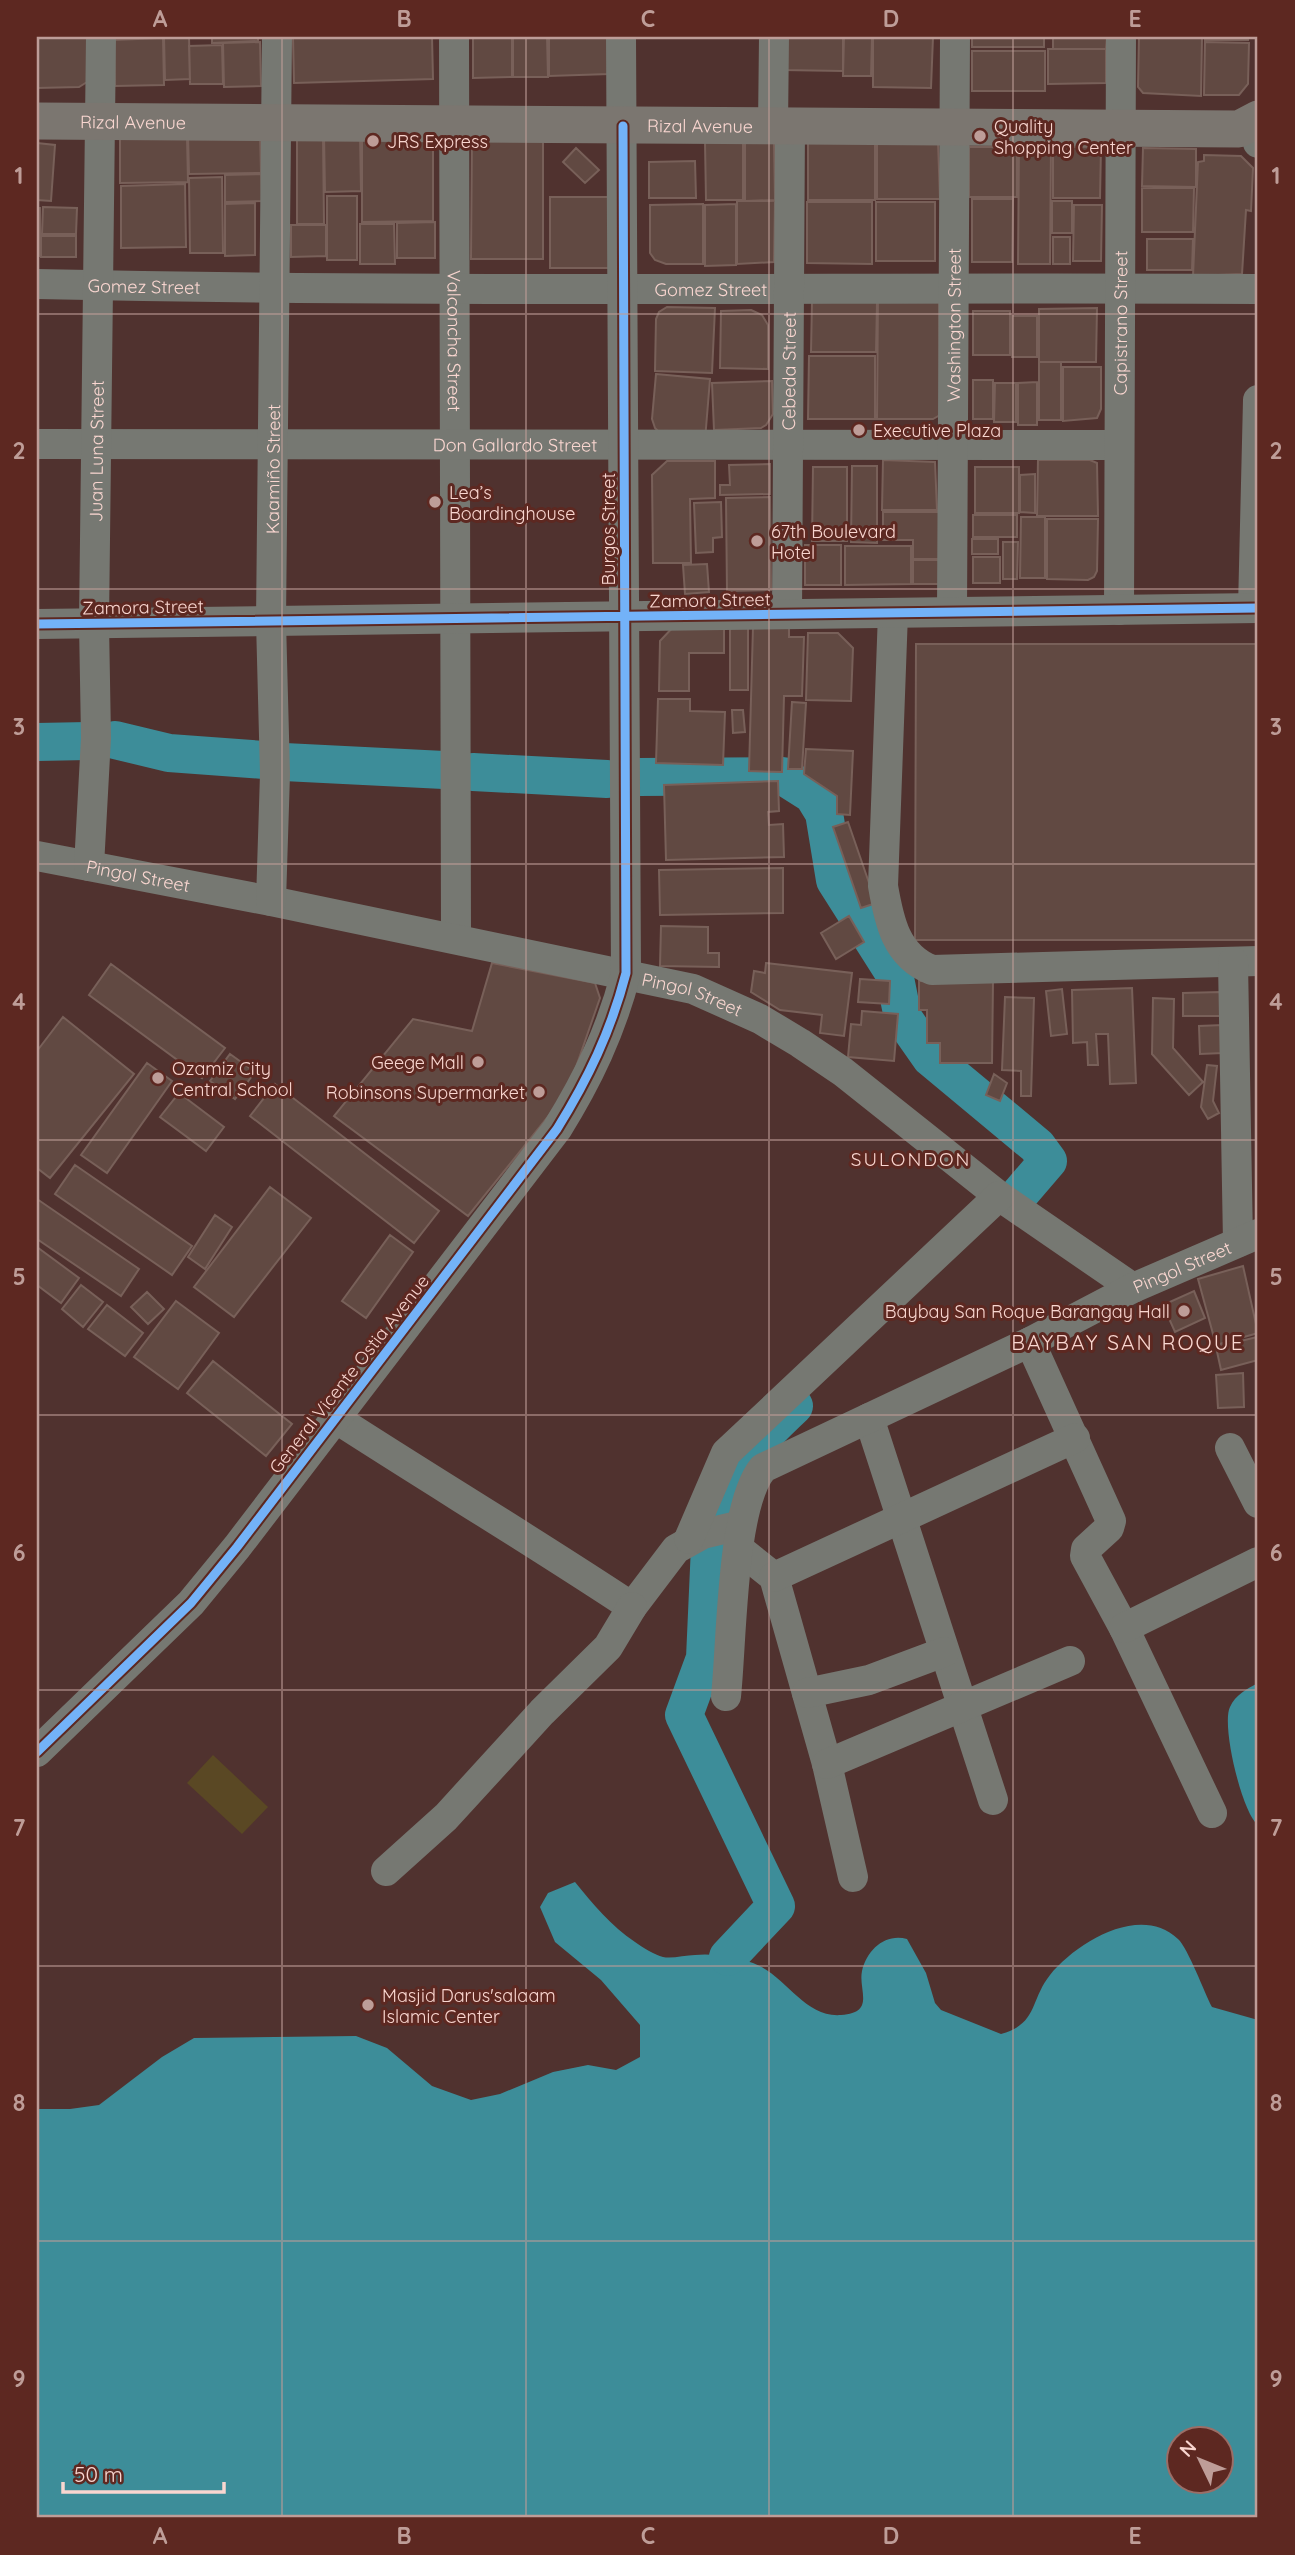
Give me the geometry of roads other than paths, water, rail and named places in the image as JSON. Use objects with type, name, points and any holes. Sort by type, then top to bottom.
[{"type":"main road","name":"Rizal Avenue","points":[[37,121],[456,122],[623,127],[1255,128]]},
{"type":"street","name":"Juan Luna Street","points":[[89,866],[96,738],[94,623],[101,37]]},
{"type":"street","name":"Kaamiño Street","points":[[271,901],[275,774],[271,621],[277,37]]},
{"type":"street","name":"Valconcha Street","points":[[454,37],[456,938]]},
{"type":"street","name":"Burgos Street","points":[[621,37],[626,973]]},
{"type":"street","name":"Cebeda Street","points":[[774,37],[789,288],[787,614]]},
{"type":"street","name":"Washington Street","points":[[952,612],[955,37]]},
{"type":"street","name":"Capistrano Street","points":[[1119,610],[1121,37]]},
{"type":"street","name":"Gomez Street","points":[[37,284],[456,290],[954,287],[1258,289]]},
{"type":"street","points":[[1256,608],[1258,400]]},
{"type":"street","name":"Don Gallardo Street","points":[[37,444],[1119,446]]},
{"type":"street","name":"Zamora Street","points":[[37,624],[1256,608]]},
{"type":"street","points":[[893,613],[882,830],[883,886],[890,924],[908,955],[932,970],[1246,961],[1248,1238]]},
{"type":"street","name":"Pingol Street","points":[[37,856],[456,938],[692,989],[780,1031],[843,1072],[999,1196],[1133,1288],[1248,1238]]},
{"type":"street","name":"General Vicente Ostia Avenue","points":[[37,1752],[191,1603],[557,1129],[606,1042],[626,973]]},
{"type":"street","points":[[386,1871],[446,1817],[542,1712],[608,1647],[632,1607],[676,1549],[689,1539],[726,1453],[999,1196]]},
{"type":"street","points":[[726,1696],[740,1537],[748,1492],[763,1468],[1030,1342],[1133,1288]]},
{"type":"street","points":[[1030,1342],[1111,1521],[1109,1528],[1086,1549],[1085,1556],[1124,1628],[1212,1813]]},
{"type":"street","points":[[335,1418],[460,1498],[514,1529],[632,1607]]},
{"type":"street","points":[[869,1418],[961,1709],[993,1800]]},
{"type":"street","points":[[774,1577],[903,1520],[1075,1438]]},
{"type":"street","points":[[1230,1448],[1258,1503]]},
{"type":"street","points":[[689,1539],[740,1537]]},
{"type":"street","points":[[740,1537],[774,1577],[827,1764],[853,1877]]},
{"type":"street","points":[[1124,1628],[1258,1562]]},
{"type":"street","points":[[807,1693],[869,1680],[944,1652]]},
{"type":"street","points":[[827,1764],[1070,1661]]},
{"type":"water","points":[[1258,1683],[1258,1825],[1240,1787],[1231,1749],[1228,1717],[1235,1699]]},
{"type":"water","points":[[575,1882],[618,1929],[652,1953],[667,1957],[717,1955],[753,1963],[765,1969],[816,2010],[828,2014],[841,2015],[858,2010],[863,1999],[862,1971],[868,1956],[885,1941],[892,1938],[907,1939],[926,1973],[935,2003],[941,2010],[1001,2034],[1013,2030],[1027,2018],[1050,1975],[1061,1963],[1092,1940],[1128,1926],[1146,1925],[1163,1929],[1178,1939],[1212,2007],[1258,2020],[1258,2518],[37,2518],[37,2109],[70,2109],[99,2105],[162,2057],[194,2038],[356,2036],[387,2048],[432,2086],[471,2100],[500,2094],[553,2072],[588,2065],[616,2070],[640,2057],[640,2025],[601,1980],[555,1942],[540,1907],[548,1893]]},
{"type":"waterway","points":[[115,740],[169,753],[264,760]]},
{"type":"waterway","points":[[37,742],[88,741]]},
{"type":"waterway","points":[[284,762],[444,770]]},
{"type":"waterway","points":[[473,772],[607,779]]},
{"type":"waterway","points":[[638,777],[783,776],[813,795],[824,813],[835,880],[894,973],[903,1018],[931,1058],[1037,1146],[1048,1161],[1018,1196]]},
{"type":"waterway","points":[[716,1516],[727,1484],[736,1470],[757,1443],[794,1406]]},
{"type":"waterway","points":[[710,1546],[705,1658],[684,1715],[776,1906],[728,1957]]},
{"type":"place","name":"Quality Shopping Center","points":[[980,136]]},
{"type":"place","name":"JRS Express","points":[[373,141]]},
{"type":"place","name":"Executive Plaza","points":[[859,430]]},
{"type":"place","name":"Lea’s Boardinghouse","points":[[435,502]]},
{"type":"place","name":"67th Boulevard Hotel","points":[[757,541]]},
{"type":"place","name":"Geege Mall","points":[[478,1062]]},
{"type":"place","name":"Ozamiz City Central School","points":[[158,1078]]},
{"type":"place","name":"Robinsons Supermarket","points":[[539,1092]]},
{"type":"place","name":"Baybay San Roque Barangay Hall","points":[[1184,1311]]},
{"type":"place","name":"Masjid Darus'salaam Islamic Center","points":[[368,2005]]},
{"type":"district","name":"SULONDON","points":[[911,1159]]},
{"type":"district","name":"BAYBAY SAN ROQUE","points":[[1128,1342]]}]
